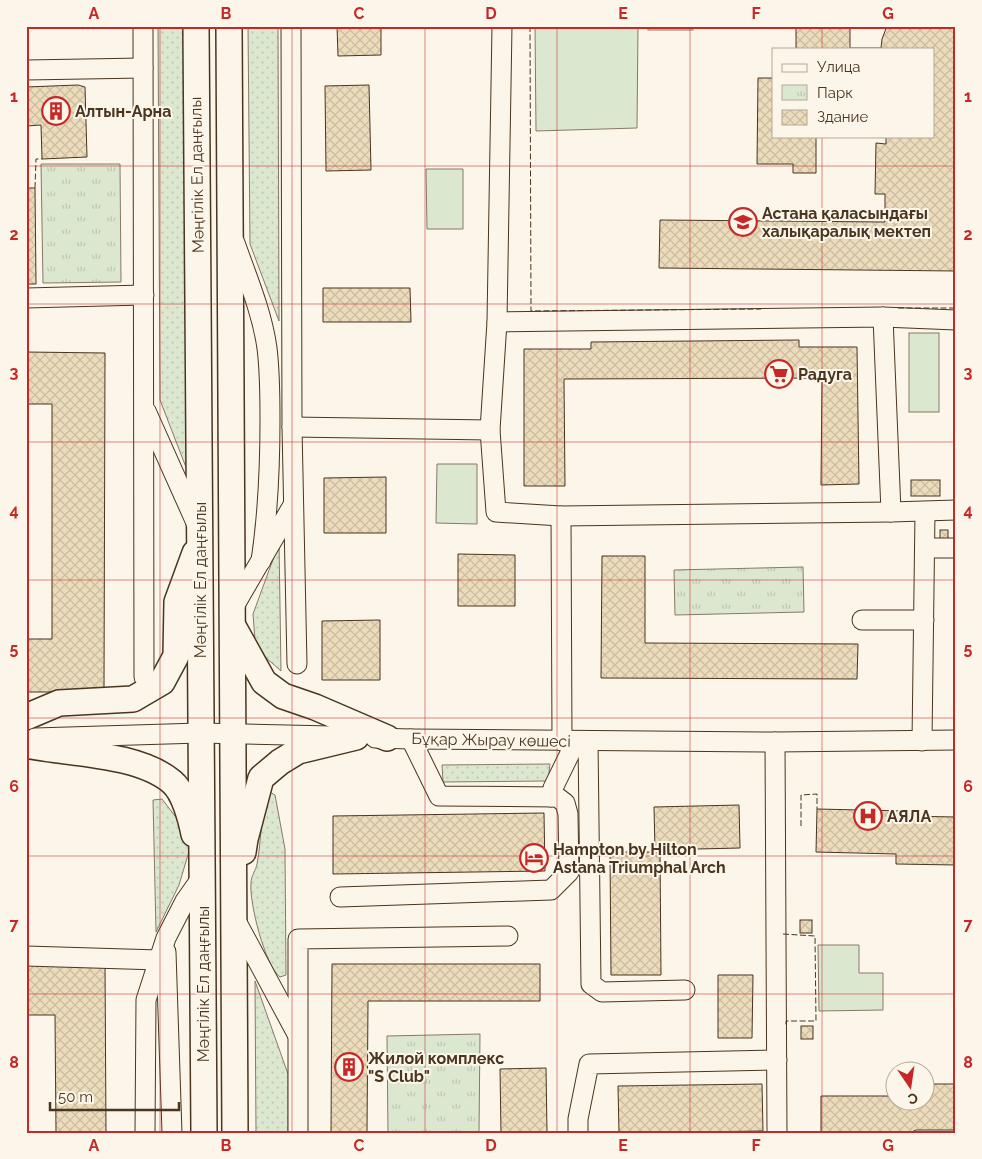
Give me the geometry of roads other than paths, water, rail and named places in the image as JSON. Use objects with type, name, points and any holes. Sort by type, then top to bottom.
[{"type":"main road","name":"Мәңгілік Ел даңғылы","points":[[196,26],[204,1133]]},
{"type":"main road","name":"Мәңгілік Ел даңғылы","points":[[229,26],[235,1133]]},
{"type":"main road","points":[[26,717],[59,703],[132,699],[162,682],[176,656],[177,602],[200,536]]},
{"type":"main road","points":[[232,618],[264,682],[283,696],[399,739]]},
{"type":"main road","points":[[234,891],[261,778],[280,762],[298,751],[356,737]]},
{"type":"main road","points":[[26,745],[111,758],[149,767],[173,783],[190,813],[202,876]]},
{"type":"street","points":[[143,26],[144,677]]},
{"type":"street","points":[[291,26],[292,427],[297,664]]},
{"type":"street","points":[[502,26],[497,322],[490,430],[496,512],[561,516],[925,512],[956,510]]},
{"type":"street","points":[[26,70],[142,68]]},
{"type":"street","points":[[230,230],[258,308],[267,348],[270,388],[270,459],[267,517],[261,561]]},
{"type":"street","points":[[26,298],[144,295]]},
{"type":"street","points":[[497,322],[883,317],[956,320]]},
{"type":"street","points":[[883,317],[891,512]]},
{"type":"street","points":[[144,405],[200,536]]},
{"type":"street","points":[[292,427],[490,430]]},
{"type":"street","points":[[232,618],[293,504]]},
{"type":"street","points":[[922,741],[925,512]]},
{"type":"street","points":[[561,516],[591,984],[602,992],[684,990]]},
{"type":"street","points":[[925,548],[956,548]]},
{"type":"street","points":[[862,620],[924,620]]},
{"type":"street","name":"Бұқар Жырау көшесі","points":[[26,738],[200,733],[399,739],[575,741],[775,742],[956,740]]},
{"type":"street","points":[[340,897],[551,890],[569,872],[568,814],[565,803],[558,797],[439,796],[399,739]]},
{"type":"street","points":[[551,797],[575,741]]},
{"type":"street","points":[[775,742],[777,1133]]},
{"type":"street","points":[[144,1133],[146,1000],[152,960],[202,876]]},
{"type":"street","points":[[234,916],[298,1035]]},
{"type":"street","points":[[298,1133],[298,939],[508,936]]},
{"type":"street","points":[[166,938],[172,1133]]},
{"type":"street","points":[[26,956],[152,960]]},
{"type":"street","points":[[578,1133],[578,1119],[588,1064],[777,1060]]},
{"type":"place","name":"Алтын-Арна","points":[[56,111]]},
{"type":"place","name":"Астана қаласындағы халықаралық мектеп","points":[[743,222]]},
{"type":"place","name":"Радуга","points":[[779,374]]},
{"type":"place","name":"АЯЛА","points":[[868,816]]},
{"type":"place","name":"Hampton by Hilton Astana Triumphal Arch","points":[[534,858]]},
{"type":"place","name":"Жилой комплекс \"S Club\"","points":[[349,1067]]}]
